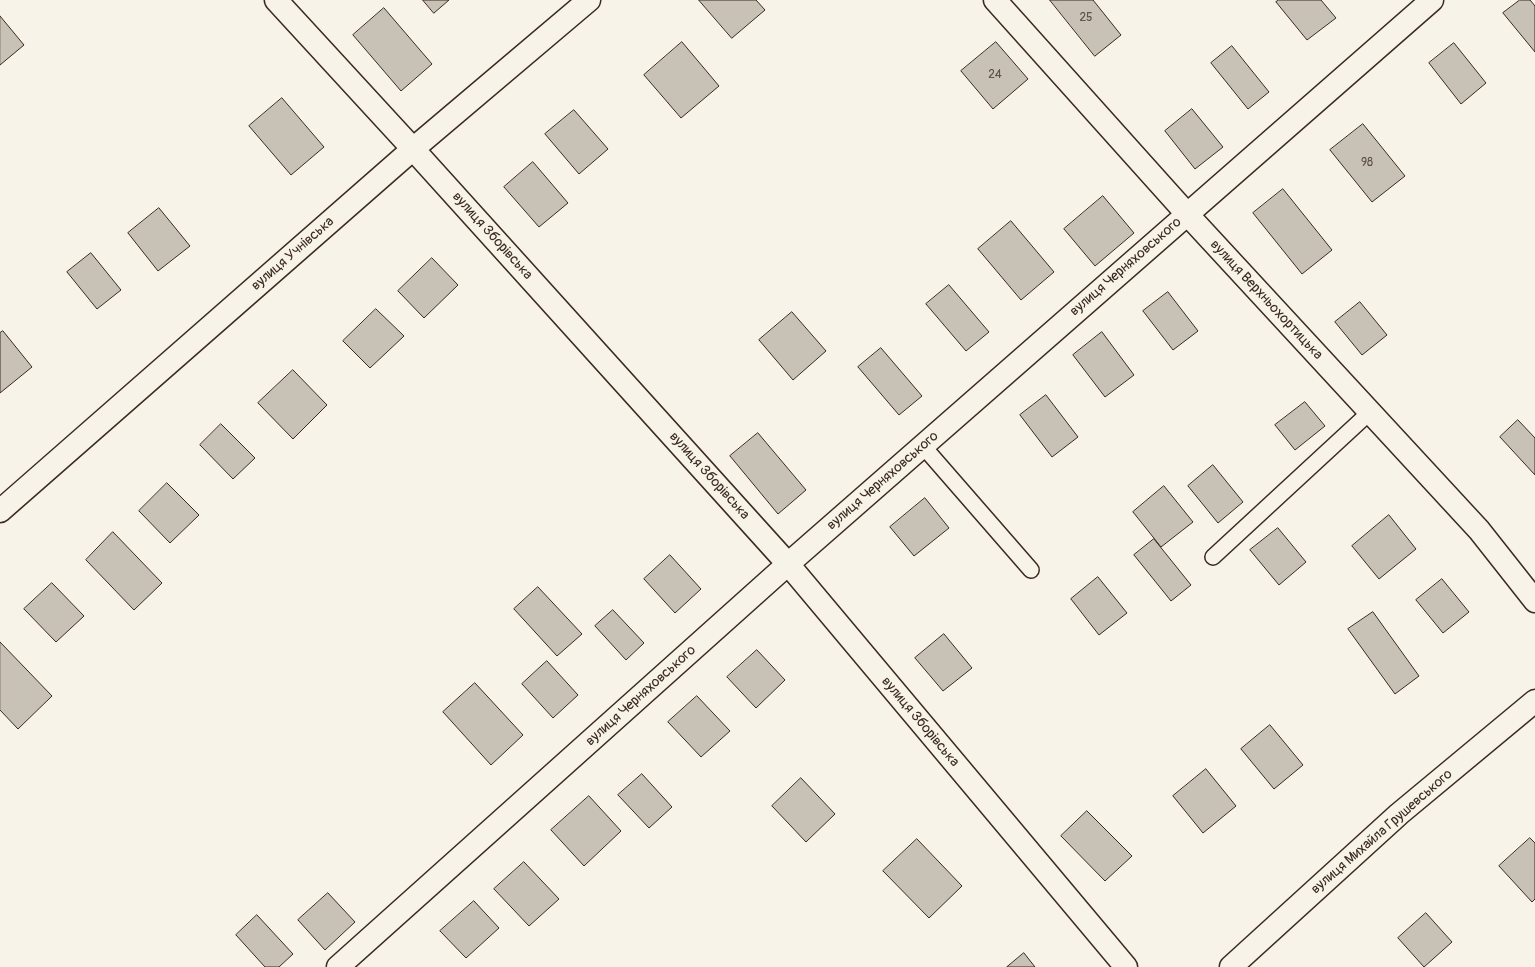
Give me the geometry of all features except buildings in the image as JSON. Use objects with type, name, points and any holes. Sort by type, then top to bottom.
[{"type":"street","name":"вулиця Зборівська","points":[[276,0],[413,149],[788,564],[1126,967]]},
{"type":"street","name":"вулиця Учнівська","points":[[0,511],[413,149],[589,0]]},
{"type":"street","name":"вулиця Верхньохортицька","points":[[995,0],[1187,214],[1479,530],[1535,601]]},
{"type":"street","name":"вулиця Черняховського","points":[[338,967],[788,564],[1432,0]]},
{"type":"street","name":"вулиця Михайла Грушевського","points":[[1231,967],[1399,814],[1535,701]]},
{"type":"lane","points":[[1212,557],[1370,412]]},
{"type":"lane","points":[[923,446],[1031,570]]}]
